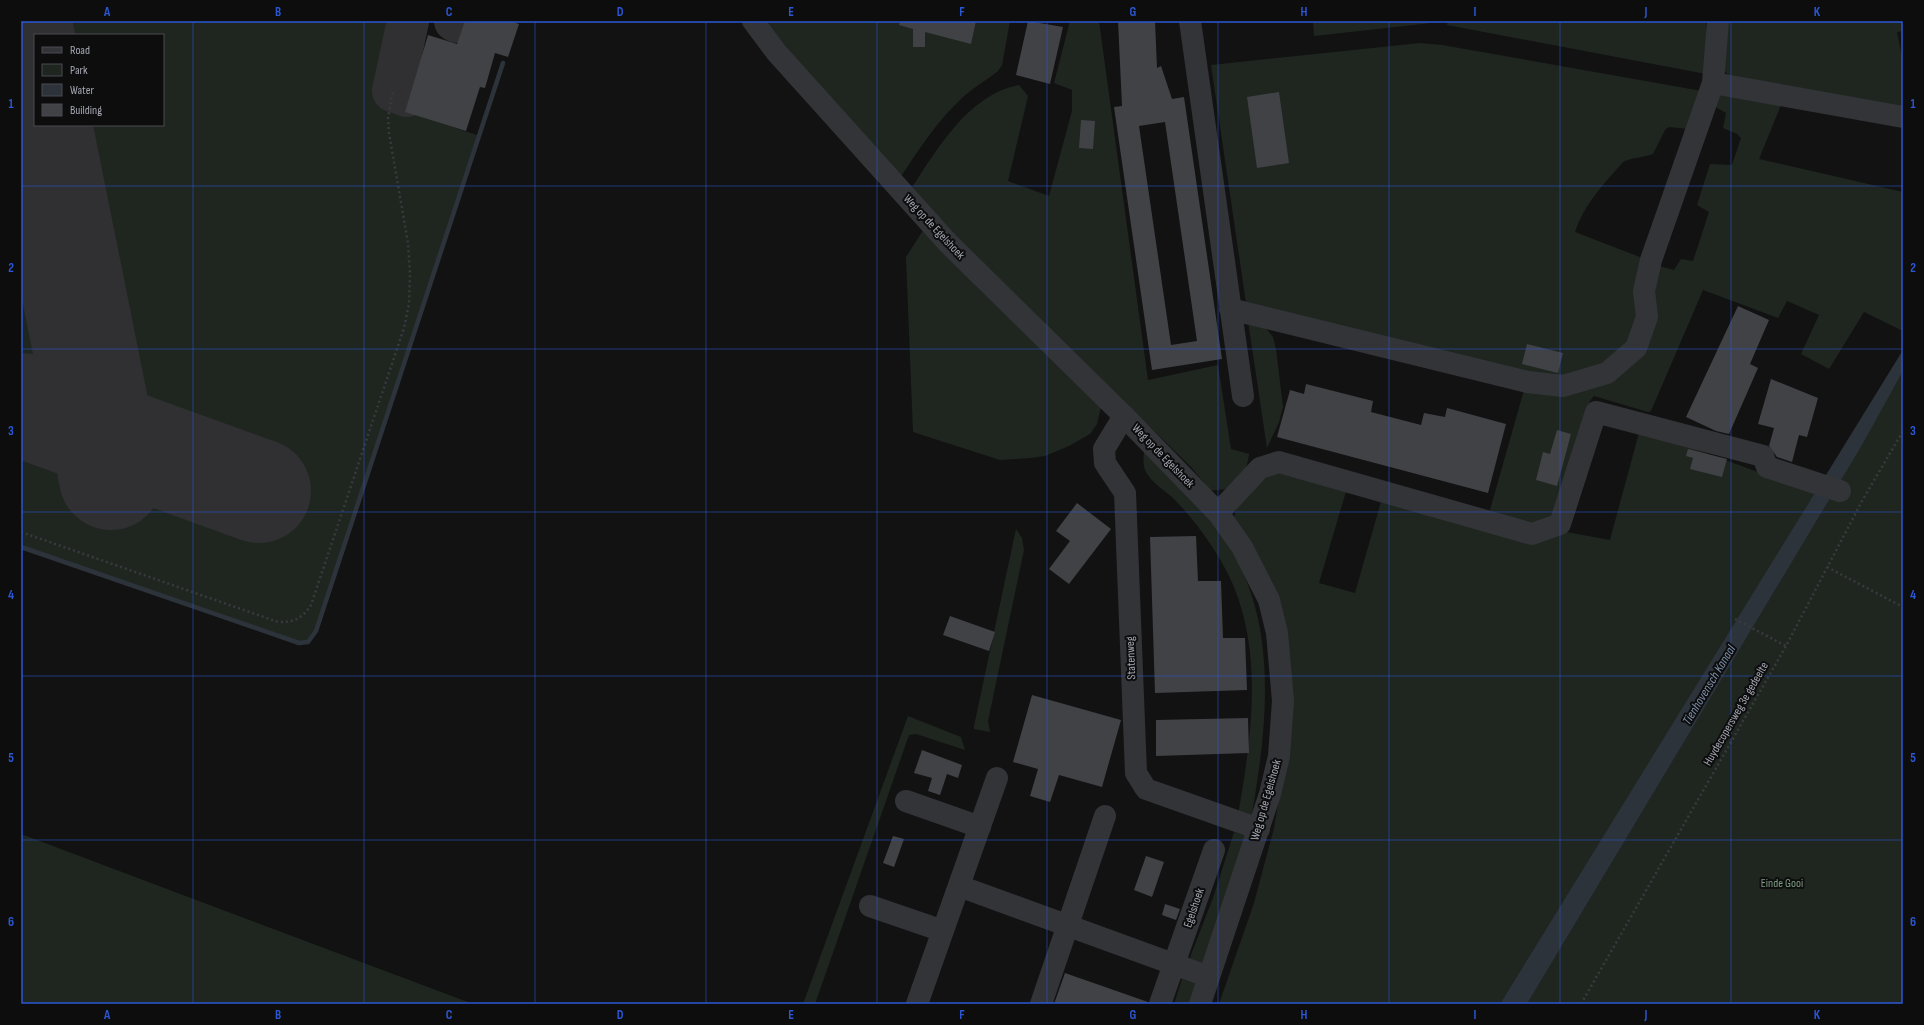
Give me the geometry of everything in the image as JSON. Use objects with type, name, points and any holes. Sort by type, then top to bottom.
[{"type":"street","name":"Weg op de Egelshoek","points":[[753,21],[777,53],[948,242],[1124,416],[1218,513],[1242,547],[1269,600],[1277,633],[1283,701],[1279,756],[1270,794],[1259,829],[1200,1004]]},
{"type":"street","points":[[1190,21],[1243,396]]},
{"type":"street","points":[[1230,309],[1528,382],[1563,386],[1607,373],[1636,348],[1646,317],[1644,291],[1652,260],[1712,83],[1718,21]]},
{"type":"street","points":[[1712,83],[1903,117]]},
{"type":"street","points":[[1218,513],[1260,468],[1279,462],[1532,534],[1560,524],[1596,412],[1763,456],[1767,467],[1840,492]]},
{"type":"street","name":"Statenweg","points":[[1124,416],[1104,449],[1105,463],[1125,493],[1136,773],[1146,789],[1259,829]]},
{"type":"street","points":[[917,1004],[997,778]]},
{"type":"street","points":[[906,801],[980,827]]},
{"type":"street","points":[[1041,1004],[1106,816]]},
{"type":"street","name":"Egelshoek","points":[[1160,1004],[1214,850]]},
{"type":"street","points":[[959,886],[1209,977]]},
{"type":"street","points":[[870,906],[943,931]]},
{"type":"path","points":[[21,532],[278,622],[293,622],[304,615],[310,605],[359,463],[404,328],[409,304],[410,274],[408,242],[389,134],[388,118],[393,91]]},
{"type":"path","name":"Huydecopersweg 3e gedeelte","points":[[1581,1004],[1786,646],[1862,501],[1903,432]]},
{"type":"path","points":[[1827,567],[1903,607]]},
{"type":"path","points":[[1735,619],[1786,646]]},
{"type":"green space","points":[[21,21],[400,21],[383,104],[480,136],[316,631],[308,642],[299,643],[21,547]]},
{"type":"green space","points":[[766,21],[1010,21],[1002,65],[998,71],[967,93],[945,115],[900,178],[809,77]]},
{"type":"green space","points":[[1070,21],[1099,21],[1148,380],[1218,365],[1231,449],[1249,454],[1248,463],[1242,476],[1238,482],[1227,489],[1210,490],[1192,468],[948,229],[911,189],[943,141],[970,111],[985,99],[1001,90],[1019,85],[1028,96],[1008,181],[1049,196],[1072,111],[1072,90],[1054,83]]},
{"type":"green space","points":[[1313,21],[1431,21],[1431,23],[1314,36]]},
{"type":"green space","points":[[1448,21],[1706,21],[1706,74],[1447,25]]},
{"type":"green space","points":[[1725,21],[1903,21],[1903,31],[1897,32],[1903,62],[1903,110],[1729,76],[1724,70]]},
{"type":"green space","points":[[1420,43],[1442,45],[1702,91],[1689,129],[1669,127],[1665,130],[1653,154],[1623,162],[1589,203],[1575,232],[1645,259],[1640,318],[1622,352],[1608,363],[1568,376],[1550,377],[1246,303],[1211,65]]},
{"type":"green space","points":[[1716,94],[1781,105],[1759,159],[1903,192],[1903,331],[1864,312],[1829,369],[1801,354],[1819,315],[1787,301],[1778,318],[1703,290],[1651,411],[1648,412],[1594,396],[1590,401],[1556,514],[1538,528],[1488,517],[1524,390],[1615,377],[1652,306],[1659,266],[1674,270],[1681,259],[1693,261],[1709,212],[1697,205],[1710,164],[1732,165],[1741,138],[1737,134],[1723,128],[1726,113],[1712,105]]},
{"type":"green space","points":[[924,229],[1101,407],[1097,424],[1090,434],[1069,446],[1045,456],[1000,460],[913,432],[906,257]]},
{"type":"green space","points":[[1248,321],[1263,325],[1273,337],[1276,349],[1283,407],[1279,422],[1267,448]]},
{"type":"green space","name":"Einde Gooi","points":[[1903,371],[1903,1004],[1527,1004],[1836,488]]},
{"type":"green space","points":[[1640,429],[1816,493],[1500,1004],[1219,1004],[1254,903],[1274,828],[1282,780],[1288,697],[1233,521],[1236,509],[1268,476],[1276,472],[1347,488],[1319,583],[1355,593],[1382,498],[1610,540]]},
{"type":"green space","points":[[1145,449],[1192,499],[1225,540],[1234,555],[1248,586],[1258,618],[1263,651],[1265,685],[1264,719],[1261,753],[1251,819],[1238,815],[1247,758],[1252,700],[1249,642],[1243,614],[1229,575],[1216,552],[1184,509],[1147,474],[1144,462]]},
{"type":"green space","points":[[1016,529],[1022,538],[1024,550],[988,721],[990,732],[974,729],[974,726]]},
{"type":"green space","points":[[908,716],[961,737],[965,750],[916,734],[909,735],[815,1004],[803,1004]]},
{"type":"green space","points":[[1234,832],[1247,836],[1205,971],[1187,965],[1213,898]]},
{"type":"green space","points":[[21,834],[473,1004],[21,1004]]},
{"type":"green space","points":[[1182,979],[1200,985],[1194,1004],[1174,1004]]},
{"type":"water","name":"Tienhovensch Kanaal","points":[[1903,350],[1903,371],[1862,445],[1527,1004],[1500,1004]]},
{"type":"building","points":[[465,21],[510,21],[519,24],[508,57],[495,53],[485,88],[480,87],[466,131],[405,112],[428,35],[457,44]]},
{"type":"building","points":[[900,21],[976,21],[971,44],[925,32],[925,47],[913,47],[913,29],[899,25]]},
{"type":"building","points":[[1028,21],[1063,27],[1050,84],[1016,75]]},
{"type":"building","points":[[1118,21],[1155,21],[1157,68],[1161,66],[1172,99],[1184,97],[1222,359],[1152,370],[1114,107],[1122,106]],"holes":[[[1165,122],[1197,341],[1171,345],[1139,126]]]},
{"type":"building","points":[[1279,92],[1289,163],[1257,168],[1247,97]]},
{"type":"building","points":[[1081,120],[1095,121],[1093,149],[1079,148]]},
{"type":"building","points":[[1738,306],[1769,320],[1750,364],[1758,368],[1729,434],[1716,431],[1686,417]]},
{"type":"building","points":[[1527,344],[1563,353],[1558,373],[1522,364]]},
{"type":"building","points":[[1771,379],[1818,398],[1807,437],[1799,435],[1792,462],[1777,457],[1769,446],[1774,428],[1758,424]]},
{"type":"building","points":[[1306,384],[1373,401],[1371,412],[1421,425],[1424,413],[1445,417],[1447,408],[1506,424],[1488,493],[1277,437],[1290,390],[1304,394]]},
{"type":"building","points":[[1557,430],[1571,434],[1557,486],[1536,480],[1543,452],[1550,454]]},
{"type":"building","points":[[1688,449],[1727,459],[1722,477],[1690,469],[1693,458],[1686,456]]},
{"type":"building","points":[[1077,503],[1111,529],[1069,584],[1049,569],[1070,541],[1056,531]]},
{"type":"building","points":[[1196,536],[1198,581],[1221,581],[1223,638],[1245,638],[1247,690],[1155,693],[1150,537]]},
{"type":"building","points":[[950,616],[995,632],[989,651],[943,635]]},
{"type":"building","points":[[1032,695],[1121,720],[1102,787],[1059,775],[1050,802],[1030,796],[1038,769],[1013,762]]},
{"type":"building","points":[[1248,718],[1249,753],[1156,756],[1156,720]]},
{"type":"building","points":[[922,750],[962,765],[958,778],[947,774],[940,795],[928,791],[932,778],[914,773]]},
{"type":"building","points":[[893,836],[904,839],[894,867],[883,863]]},
{"type":"building","points":[[1146,856],[1164,862],[1152,897],[1134,890]]},
{"type":"building","points":[[1165,904],[1180,909],[1176,920],[1162,915]]},
{"type":"building","points":[[1065,973],[1148,1002],[1148,1004],[1054,1004]]},
{"type":"waterway","points":[[21,547],[299,643],[308,642],[316,631],[503,63]]},
{"type":"taxiway","points":[[407,96],[393,91],[408,21]]},
{"type":"runway","points":[[21,29],[34,94]]},
{"type":"runway","points":[[40,126],[111,478]]},
{"type":"runway","points":[[21,405],[259,491]]}]
